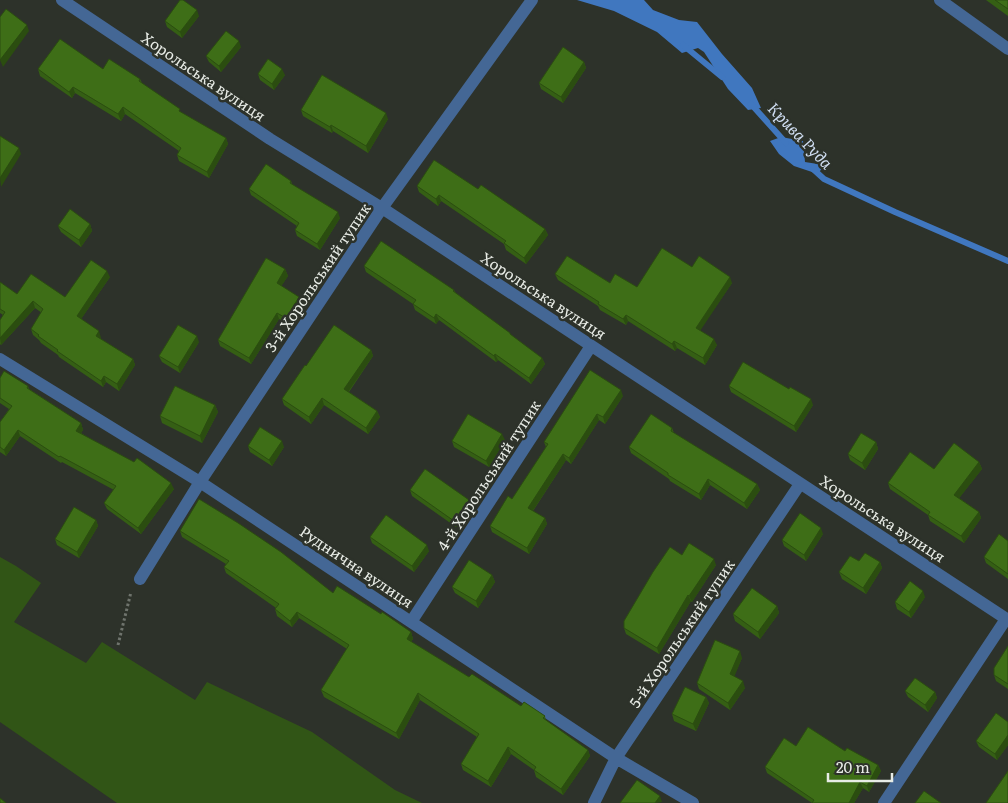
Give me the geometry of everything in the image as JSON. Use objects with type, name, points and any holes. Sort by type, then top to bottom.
[{"type":"street","name":"Хорольська вулиця","points":[[62,0],[270,140],[382,208],[1007,620]]},
{"type":"street","name":"3-й Хорольський тупик","points":[[140,579],[200,482],[382,208],[532,0]]},
{"type":"street","points":[[940,0],[1008,49]]},
{"type":"street","name":"4-й Хорольський тупик","points":[[411,622],[592,346]]},
{"type":"street","name":"Руднична вулиця","points":[[0,359],[200,482],[616,758],[693,803]]},
{"type":"street","name":"5-й Хорольський тупик","points":[[594,803],[616,758],[800,484]]},
{"type":"street","points":[[884,803],[1007,620]]},
{"type":"path","points":[[118,645],[130,593],[140,579]]},
{"type":"green space","points":[[0,557],[41,583],[14,622],[86,663],[102,642],[195,700],[207,682],[312,732],[395,790],[422,803],[117,803],[0,722]]},
{"type":"water","points":[[577,0],[644,0],[653,10],[679,20],[697,22],[752,88],[761,108],[748,110],[728,89],[704,52],[698,48],[682,53],[657,32],[614,11]]},
{"type":"water","points":[[781,137],[803,141],[805,162],[824,165],[818,174],[794,166],[779,154],[770,141]]},
{"type":"building","points":[[180,0],[183,0],[197,10],[180,32],[165,21]]},
{"type":"building","points":[[995,0],[1008,0],[1008,9]]},
{"type":"building","points":[[6,9],[27,25],[0,60],[0,17]]},
{"type":"building","points":[[226,31],[239,41],[219,66],[206,56]]},
{"type":"building","points":[[60,39],[103,69],[109,59],[140,79],[139,81],[180,109],[179,111],[226,138],[207,172],[177,155],[181,148],[123,107],[118,114],[73,87],[69,92],[38,69]]},
{"type":"building","points":[[563,47],[584,62],[561,97],[539,83]]},
{"type":"building","points":[[268,59],[282,69],[272,84],[258,74]]},
{"type":"building","points":[[322,75],[386,113],[366,146],[301,110]]},
{"type":"building","points":[[0,136],[19,148],[0,178]]},
{"type":"building","points":[[434,160],[478,189],[481,185],[545,229],[524,258],[504,243],[506,241],[439,195],[436,199],[417,186]]},
{"type":"building","points":[[266,164],[291,181],[290,183],[338,212],[317,244],[295,230],[299,223],[249,189]]},
{"type":"building","points":[[70,209],[90,224],[79,240],[58,226]]},
{"type":"building","points":[[381,241],[454,290],[542,358],[529,378],[495,354],[494,356],[436,314],[434,318],[413,304],[416,300],[364,266]]},
{"type":"building","points":[[662,248],[692,267],[699,256],[730,277],[696,328],[714,339],[703,358],[674,341],[672,344],[626,315],[623,319],[555,274],[567,256],[610,283],[615,274],[637,287]]},
{"type":"building","points":[[266,258],[285,269],[277,283],[299,297],[286,318],[277,313],[249,358],[218,340]]},
{"type":"building","points":[[91,260],[107,271],[77,316],[99,331],[96,336],[133,359],[117,384],[104,376],[101,381],[38,336],[31,329],[43,309],[33,301],[0,338],[0,320],[5,312],[0,309],[0,282],[17,294],[31,274],[65,297]]},
{"type":"building","points":[[178,325],[197,336],[178,367],[159,356]]},
{"type":"building","points":[[334,325],[371,350],[344,389],[377,411],[366,428],[322,398],[309,417],[282,399]]},
{"type":"building","points":[[743,362],[789,389],[790,387],[811,399],[794,426],[729,386]]},
{"type":"building","points":[[590,370],[621,390],[603,417],[597,414],[569,458],[563,454],[528,508],[545,518],[527,548],[490,526],[508,496],[512,499],[548,444],[544,442]]},
{"type":"building","points":[[4,371],[81,423],[76,431],[134,462],[137,458],[171,483],[138,528],[104,503],[116,486],[59,457],[18,430],[4,450],[0,447],[0,422],[12,406],[0,398],[0,378]]},
{"type":"building","points":[[175,386],[215,405],[200,436],[160,416]]},
{"type":"building","points":[[468,414],[502,434],[486,461],[452,441]]},
{"type":"building","points":[[651,414],[672,428],[671,431],[757,484],[744,503],[708,479],[699,494],[668,475],[668,473],[629,447]]},
{"type":"building","points":[[260,427],[282,441],[269,460],[248,446]]},
{"type":"building","points":[[861,433],[876,442],[862,463],[848,454]]},
{"type":"building","points":[[954,443],[979,462],[954,495],[979,512],[961,536],[928,515],[930,512],[888,483],[910,452],[934,469]]},
{"type":"building","points":[[425,469],[469,500],[454,521],[410,490]]},
{"type":"building","points":[[199,499],[281,552],[333,593],[337,586],[381,614],[382,612],[411,632],[407,639],[469,677],[472,674],[521,706],[524,702],[588,750],[561,789],[534,770],[536,767],[508,747],[488,781],[461,764],[479,734],[418,693],[396,733],[321,690],[349,645],[297,612],[290,621],[275,609],[279,604],[224,567],[229,561],[180,531]]},
{"type":"building","points":[[74,507],[96,520],[77,552],[55,539]]},
{"type":"building","points":[[800,513],[821,528],[804,555],[782,540]]},
{"type":"building","points":[[386,515],[427,545],[412,566],[370,537]]},
{"type":"building","points":[[999,534],[1008,541],[1008,574],[984,557]]},
{"type":"building","points":[[689,543],[714,559],[688,595],[657,648],[624,628],[624,621],[670,547],[682,555]]},
{"type":"building","points":[[865,553],[880,562],[863,588],[839,572],[850,556],[859,561]]},
{"type":"building","points":[[469,560],[492,575],[476,601],[452,587]]},
{"type":"building","points":[[910,581],[923,591],[909,612],[895,602]]},
{"type":"building","points":[[752,588],[777,606],[758,632],[733,614]]},
{"type":"building","points":[[715,640],[740,651],[730,674],[743,681],[728,703],[697,683]]},
{"type":"building","points":[[1008,646],[1008,684],[994,675],[994,668]]},
{"type":"building","points":[[915,678],[935,692],[925,705],[905,691]]},
{"type":"building","points":[[685,687],[706,697],[693,724],[672,714]]},
{"type":"building","points":[[996,713],[1008,722],[1008,735],[995,754],[976,741]]},
{"type":"building","points":[[808,727],[845,751],[847,748],[878,765],[867,786],[860,782],[849,803],[812,803],[814,800],[765,767],[784,738],[796,746]]},
{"type":"building","points":[[1008,771],[1008,803],[986,803]]},
{"type":"building","points":[[637,780],[660,796],[655,803],[620,803]]},
{"type":"building","points":[[924,791],[941,803],[915,803]]},
{"type":"waterway","name":"Крива Руда","points":[[683,45],[722,77]]},
{"type":"waterway","name":"Крива Руда","points":[[751,104],[786,143]]},
{"type":"waterway","name":"Крива Руда","points":[[813,169],[824,179],[1008,261]]}]
